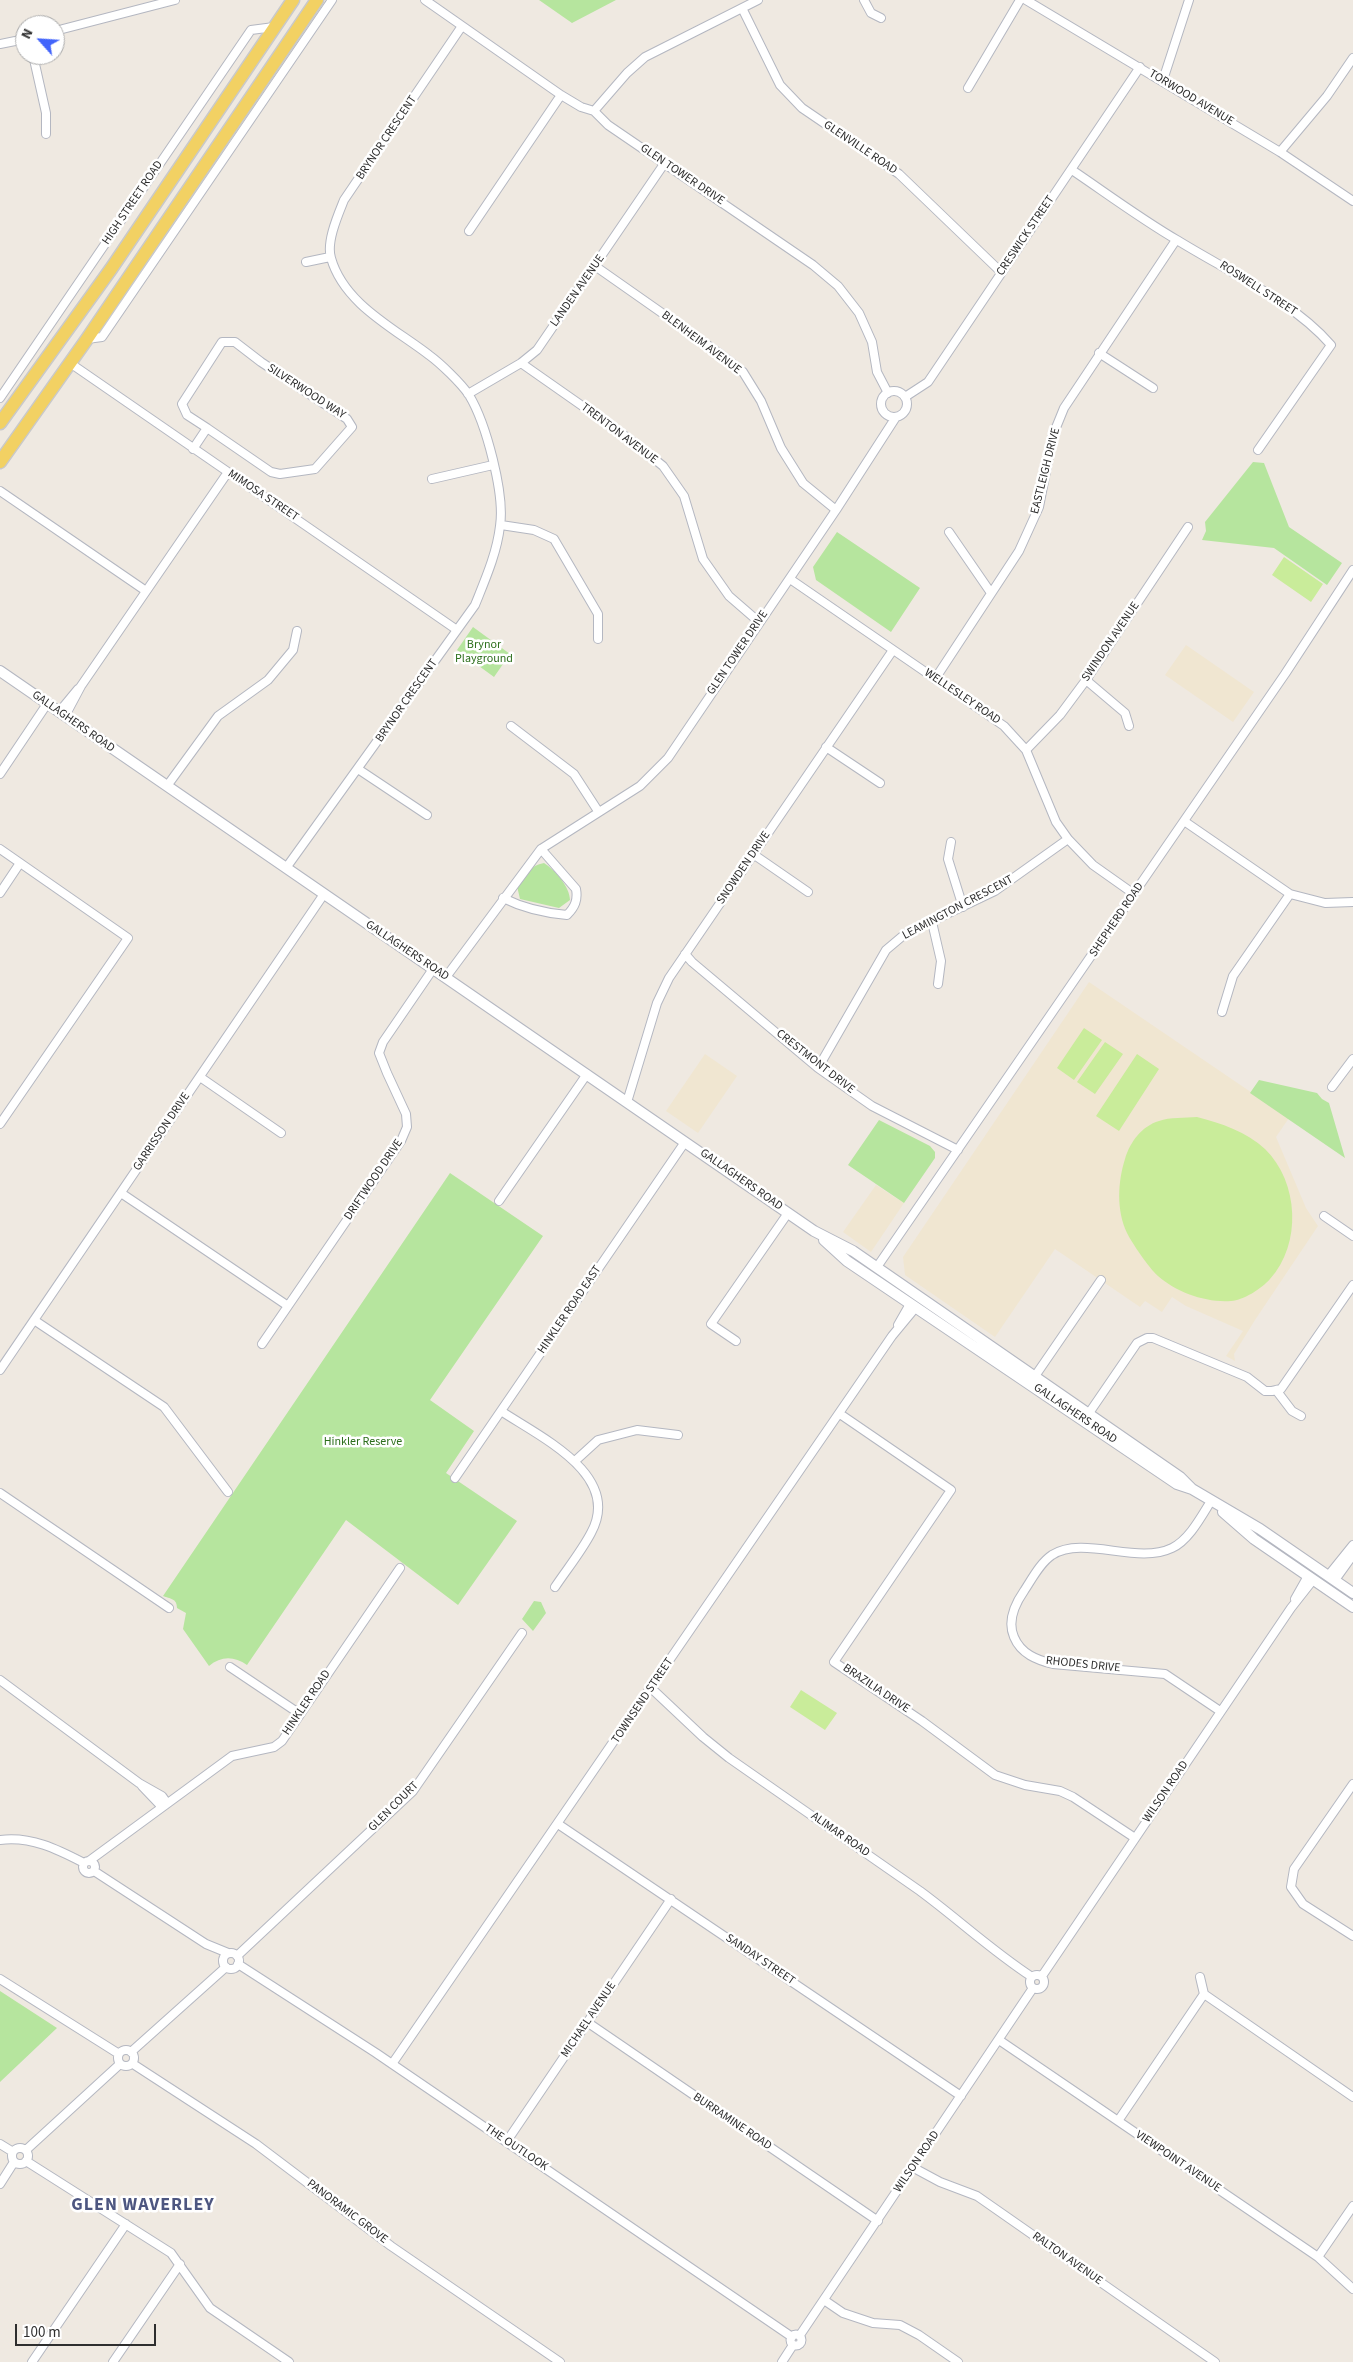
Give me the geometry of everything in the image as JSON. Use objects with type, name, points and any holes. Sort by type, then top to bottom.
[{"type":"main road","points":[[0,462],[5,446],[32,418],[317,0]]},
{"type":"main road","name":"HIGH STREET ROAD","points":[[0,422],[111,269],[274,28],[290,1]]},
{"type":"main road","points":[[12,407],[32,418]]},
{"type":"street","points":[[65,28],[175,0]]},
{"type":"street","points":[[86,339],[102,337],[332,0]]},
{"type":"street","name":"GLEN TOWER DRIVE","points":[[425,0],[561,95],[581,107],[594,110],[608,124],[813,265],[838,286],[858,313],[872,342],[877,372],[888,393]]},
{"type":"street","points":[[594,110],[627,73],[645,58],[758,0]]},
{"type":"street","points":[[864,0],[871,13],[881,18]]},
{"type":"street","points":[[968,88],[1020,0]]},
{"type":"street","name":"TORWOOD AVENUE","points":[[1026,0],[1163,80],[1280,152],[1353,201]]},
{"type":"street","points":[[1163,80],[1189,0]]},
{"type":"street","name":"GLENVILLE ROAD","points":[[742,8],[780,85],[802,108],[900,174],[1001,272]]},
{"type":"street","name":"BRYNOR CRESCENT","points":[[286,868],[475,605],[487,575],[501,525],[498,486],[484,428],[468,394],[431,356],[367,310],[342,282],[330,257],[333,228],[344,200],[462,26]]},
{"type":"street","name":"HIGH STREET ROAD","points":[[12,407],[1,396],[251,30],[274,28]]},
{"type":"street","points":[[0,44],[15,40]]},
{"type":"street","points":[[1280,152],[1327,96],[1353,58]]},
{"type":"street","points":[[36,65],[46,112],[46,134]]},
{"type":"street","name":"CRESWICK STREET","points":[[905,398],[928,382],[1140,67]]},
{"type":"street","points":[[469,231],[561,95]]},
{"type":"street","name":"LANDEN AVENUE","points":[[468,394],[520,363],[537,350],[664,164]]},
{"type":"street","name":"ROSWELL STREET","points":[[1072,170],[1176,240],[1246,280],[1316,328],[1331,345],[1258,450]]},
{"type":"street","name":"EASTLEIGH DRIVE","points":[[935,679],[1019,551],[1039,506],[1053,435],[1064,408],[1176,240]]},
{"type":"street","points":[[306,262],[330,257]]},
{"type":"street","name":"BLENHEIM AVENUE","points":[[595,266],[743,372],[761,401],[780,448],[803,484],[836,510]]},
{"type":"street","name":"SILVERWOOD WAY","points":[[222,342],[235,342],[261,362],[347,418],[352,427],[319,467],[280,474],[271,472],[206,428],[187,414],[182,404],[222,342]]},
{"type":"street","points":[[1099,353],[1153,388]]},
{"type":"street","name":"MIMOSA STREET","points":[[70,363],[457,630]]},
{"type":"street","name":"TRENTON AVENUE","points":[[520,363],[628,438],[662,466],[684,496],[703,559],[729,596],[759,622]]},
{"type":"street","points":[[896,392],[905,398],[906,410],[896,417],[887,415],[882,407],[883,398],[888,393],[896,392]]},
{"type":"street","name":"GLEN TOWER DRIVE","points":[[446,978],[503,898],[541,849],[640,786],[668,758],[790,579],[896,417]]},
{"type":"street","points":[[193,449],[206,428]]},
{"type":"street","points":[[432,479],[493,465]]},
{"type":"street","points":[[62,714],[228,472]]},
{"type":"street","points":[[0,491],[146,591]]},
{"type":"street","points":[[501,525],[534,530],[554,539],[598,614],[598,639]]},
{"type":"street","name":"SWINDON AVENUE","points":[[1026,750],[1060,715],[1086,680],[1188,527]]},
{"type":"street","points":[[949,532],[991,593]]},
{"type":"street","name":"SHEPHERD ROAD","points":[[877,1267],[1285,674],[1353,570]]},
{"type":"street","name":"WELLESLEY ROAD","points":[[790,579],[1004,726],[1026,750],[1056,822],[1068,839],[1093,865],[1134,894]]},
{"type":"street","points":[[167,786],[218,716],[268,680],[293,650],[297,631]]},
{"type":"street","name":"SNOWDEN DRIVE","points":[[627,1102],[656,1003],[669,978],[893,650]]},
{"type":"street","name":"GALLAGHERS ROAD","points":[[0,671],[833,1244],[877,1267],[1086,1417],[1180,1476],[1192,1490],[1250,1529],[1311,1578],[1353,1607]]},
{"type":"street","points":[[1086,680],[1124,713],[1129,726]]},
{"type":"street","points":[[0,774],[47,704]]},
{"type":"street","points":[[511,726],[574,774],[598,811]]},
{"type":"street","points":[[826,747],[880,783]]},
{"type":"street","points":[[358,769],[427,815]]},
{"type":"street","points":[[1184,821],[1290,894],[1325,903],[1353,902]]},
{"type":"street","name":"LEAMINGTON CRESCENT","points":[[818,1068],[886,950],[905,934],[995,891],[1068,839]]},
{"type":"street","points":[[951,842],[948,859],[963,907]]},
{"type":"street","points":[[0,849],[128,938],[0,1124]]},
{"type":"street","points":[[503,898],[521,907],[567,915],[574,908],[577,897],[576,889],[541,849]]},
{"type":"street","points":[[753,854],[808,892]]},
{"type":"street","points":[[0,892],[20,863]]},
{"type":"street","name":"GARRISSON DRIVE","points":[[0,1370],[324,894]]},
{"type":"street","points":[[1222,1012],[1233,976],[1290,894]]},
{"type":"street","points":[[932,922],[942,961],[938,984]]},
{"type":"street","name":"CRESTMONT DRIVE","points":[[685,954],[692,962],[818,1068],[872,1106],[958,1150]]},
{"type":"street","name":"DRIFTWOOD DRIVE","points":[[262,1344],[401,1141],[407,1128],[406,1114],[386,1074],[379,1053],[383,1042],[433,969]]},
{"type":"street","points":[[1332,1086],[1353,1059]]},
{"type":"street","points":[[499,1201],[587,1074]]},
{"type":"street","points":[[200,1077],[282,1133]]},
{"type":"street","name":"HINKLER ROAD EAST","points":[[455,1478],[685,1142]]},
{"type":"street","points":[[121,1192],[288,1306]]},
{"type":"street","points":[[736,1341],[711,1324],[788,1213]]},
{"type":"street","points":[[1324,1216],[1353,1236]]},
{"type":"street","name":"GALLAGHERS ROAD","points":[[842,1250],[870,1277],[913,1306],[1033,1380]]},
{"type":"street","points":[[870,1277],[877,1267]]},
{"type":"street","points":[[1033,1380],[1101,1280]]},
{"type":"street","points":[[1086,1417],[1137,1344],[1147,1338],[1153,1338],[1247,1377],[1265,1391],[1281,1389],[1353,1285]]},
{"type":"street","name":"TOWNSEND STREET","points":[[392,2064],[913,1306]]},
{"type":"street","points":[[34,1320],[164,1407],[228,1492]]},
{"type":"street","points":[[1276,1390],[1292,1411],[1301,1416]]},
{"type":"street","points":[[501,1411],[575,1461],[594,1484],[599,1509],[592,1532],[554,1587]]},
{"type":"street","name":"BRAZILIA DRIVE","points":[[840,1414],[951,1490],[834,1662],[922,1721],[995,1775],[1011,1782],[1060,1792],[1073,1797],[1135,1838]]},
{"type":"street","points":[[575,1461],[598,1440],[608,1437],[637,1430],[678,1436]]},
{"type":"street","points":[[0,1493],[169,1608]]},
{"type":"street","name":"RHODES DRIVE","points":[[1211,1502],[1188,1535],[1174,1547],[1159,1553],[1067,1548],[1051,1556],[1041,1566],[1014,1606],[1012,1620],[1013,1636],[1021,1648],[1035,1659],[1053,1664],[1165,1674],[1220,1712]]},
{"type":"street","name":"GALLAGHERS ROAD","points":[[1250,1529],[1317,1568],[1349,1590]]},
{"type":"street","points":[[1325,1588],[1353,1545]]},
{"type":"street","points":[[1349,1590],[1344,1579],[1348,1564],[1353,1555]]},
{"type":"street","points":[[1332,1578],[1348,1564]]},
{"type":"street","name":"HINKLER ROAD","points":[[90,1865],[165,1805],[232,1756],[274,1747],[282,1741],[400,1568]]},
{"type":"street","points":[[1311,1578],[1317,1568]]},
{"type":"street","name":"WILSON ROAD","points":[[1042,1976],[1311,1578]]},
{"type":"street","name":"GLEN COURT","points":[[237,1960],[413,1791],[522,1633]]},
{"type":"street","points":[[230,1667],[300,1714]]},
{"type":"street","points":[[0,1680],[139,1783],[165,1805]]},
{"type":"street","name":"ALIMAR ROAD","points":[[651,1688],[703,1737],[729,1758],[926,1895],[983,1942],[1032,1977]]},
{"type":"street","points":[[1353,1784],[1294,1869],[1291,1887],[1303,1904],[1353,1936]]},
{"type":"street","name":"SANDAY STREET","points":[[558,1824],[961,2096]]},
{"type":"street","points":[[0,1840],[29,1840],[43,1844],[90,1865],[206,1944],[228,1953],[224,1964],[131,2052]]},
{"type":"street","name":"MICHAEL AVENUE","points":[[507,2141],[670,1899]]},
{"type":"street","points":[[206,1944],[224,1964],[234,1968],[237,1960]]},
{"type":"street","name":"THE OUTLOOK","points":[[228,1953],[507,2141],[795,2339]]},
{"type":"street","points":[[1042,1976],[1045,1981],[1043,1987],[1033,1988],[1030,1982],[1032,1977],[1042,1976]]},
{"type":"street","points":[[1200,1977],[1204,1994],[1353,2097]]},
{"type":"street","points":[[0,1979],[118,2054],[120,2064]]},
{"type":"street","name":"WILSON ROAD","points":[[782,2362],[795,2339],[824,2300],[914,2168],[1033,1988]]},
{"type":"street","points":[[1118,2121],[1204,1994]]},
{"type":"street","name":"BURRAMINE ROAD","points":[[587,2022],[878,2221]]},
{"type":"street","name":"VIEWPOINT AVENUE","points":[[999,2040],[1318,2257],[1353,2289]]},
{"type":"street","points":[[118,2054],[126,2050],[131,2052],[134,2058],[133,2064],[128,2067],[120,2064]]},
{"type":"street","points":[[26,2150],[120,2064]]},
{"type":"street","name":"PANORAMIC GROVE","points":[[133,2064],[256,2144],[391,2246],[560,2362]]},
{"type":"street","points":[[0,2144],[13,2152]]},
{"type":"street","points":[[13,2152],[20,2148],[26,2150]]},
{"type":"street","points":[[14,2162],[22,2164],[26,2161],[28,2155],[26,2150]]},
{"type":"street","points":[[13,2152],[14,2162]]},
{"type":"street","points":[[26,2161],[171,2253],[212,2309],[289,2362]]},
{"type":"street","points":[[0,2184],[14,2162]]},
{"type":"street","name":"RALTON AVENUE","points":[[914,2168],[940,2182],[977,2196],[1215,2362]]},
{"type":"street","points":[[1318,2257],[1353,2206]]},
{"type":"street","points":[[32,2362],[126,2224]]},
{"type":"street","points":[[113,2362],[180,2264]]},
{"type":"street","points":[[824,2300],[843,2313],[873,2323],[900,2325],[919,2335],[958,2362]]},
{"type":"shaded area","points":[[1186,645],[1254,692],[1233,722],[1165,675]]},
{"type":"shaded area","points":[[1089,982],[1289,1118],[1276,1137],[1306,1208],[1318,1226],[1234,1354],[1235,1361],[1226,1356],[1243,1331],[1186,1306],[1172,1297],[1162,1312],[1145,1301],[1140,1307],[1055,1249],[995,1337],[905,1275],[903,1257]]},
{"type":"shaded area","points":[[705,1054],[737,1076],[698,1133],[666,1111]]},
{"type":"shaded area","points":[[876,1185],[904,1203],[871,1252],[843,1232]]},
{"type":"green space","points":[[539,0],[616,0],[572,23]]},
{"type":"green space","points":[[1253,462],[1264,463],[1289,527],[1342,563],[1327,585],[1274,548],[1202,540],[1206,531],[1205,522]]},
{"type":"green space","points":[[837,532],[920,588],[891,632],[816,580],[813,567]]},
{"type":"green space","points":[[1284,557],[1323,584],[1311,602],[1272,575]]},
{"type":"green space","name":"Brynor Playground","points":[[473,627],[510,654],[494,677],[457,650]]},
{"type":"green space","points":[[544,863],[561,879],[569,895],[570,900],[559,908],[520,899],[517,886],[531,869]]},
{"type":"green space","points":[[1084,1028],[1102,1040],[1074,1080],[1057,1068]]},
{"type":"green space","points":[[1105,1042],[1123,1054],[1095,1094],[1077,1082]]},
{"type":"green space","points":[[1137,1054],[1159,1069],[1119,1131],[1096,1116]]},
{"type":"green space","points":[[1259,1080],[1317,1093],[1329,1103],[1345,1158],[1250,1093]]},
{"type":"green space","points":[[1197,1117],[1233,1129],[1258,1143],[1276,1163],[1285,1178],[1290,1195],[1291,1231],[1288,1249],[1280,1265],[1262,1287],[1247,1296],[1231,1301],[1202,1298],[1182,1291],[1165,1282],[1154,1272],[1137,1249],[1127,1233],[1121,1215],[1120,1186],[1127,1153],[1133,1141],[1153,1123],[1173,1118]]},
{"type":"green space","points":[[879,1120],[930,1146],[935,1152],[935,1158],[904,1203],[848,1165]]},
{"type":"green space","name":"Hinkler Reserve","points":[[450,1173],[543,1236],[430,1400],[474,1431],[446,1473],[517,1521],[458,1605],[346,1520],[247,1665],[228,1658],[218,1660],[209,1666],[183,1629],[186,1613],[177,1608],[176,1602],[171,1598],[163,1596]]},
{"type":"green space","points":[[534,1601],[541,1602],[546,1613],[533,1631],[522,1619]]},
{"type":"green space","points":[[801,1690],[837,1713],[825,1730],[790,1707]]},
{"type":"green space","points":[[0,1991],[57,2028],[0,2082]]},
{"type":"district","name":"GLEN WAVERLEY","points":[[143,2206]]}]
